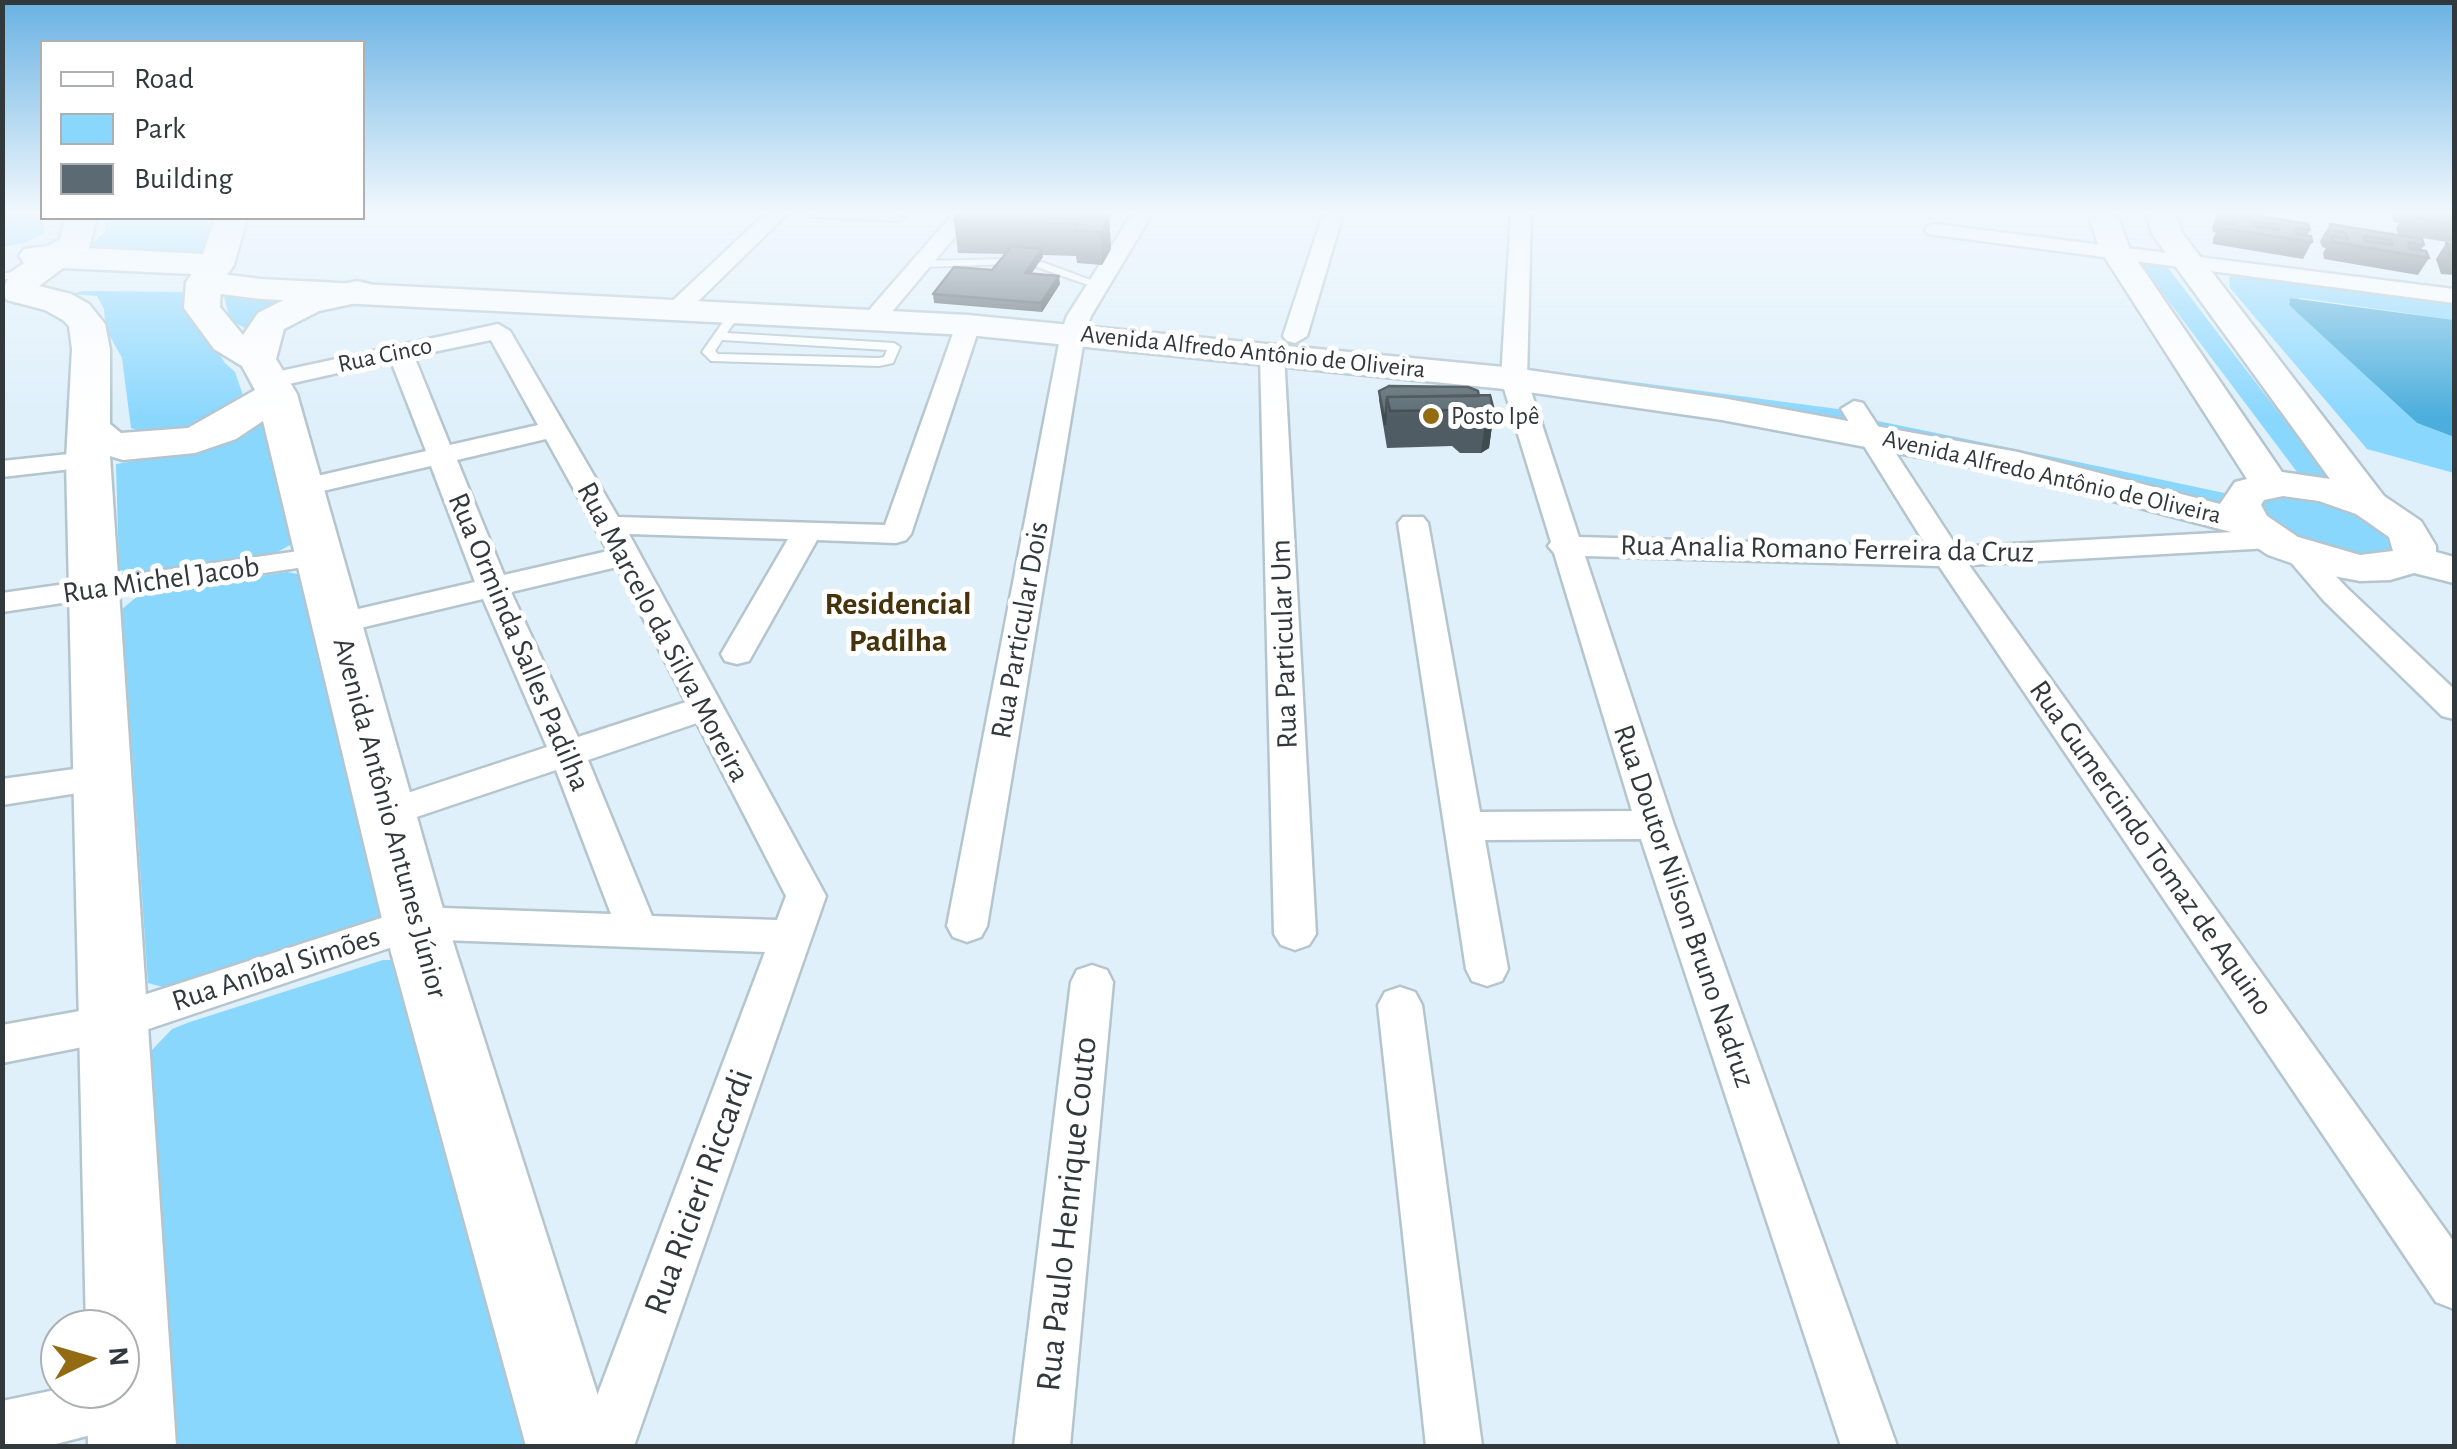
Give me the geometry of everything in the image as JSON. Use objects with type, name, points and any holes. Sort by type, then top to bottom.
[{"type":"main road","points":[[31,282],[87,324],[131,1424]]},
{"type":"main road","name":"Avenida Alfredo Antônio de Oliveira","points":[[77,282],[104,282]]},
{"type":"main road","points":[[208,282],[202,308],[227,341],[268,378]]},
{"type":"main road","name":"Avenida Alfredo Antônio de Oliveira","points":[[272,282],[357,292],[684,302],[727,325],[879,313],[968,325],[1076,325]]},
{"type":"main road","name":"Avenida Alfredo Antônio de Oliveira","points":[[339,282],[1076,325],[1513,370],[1862,422],[2018,464],[2268,518]]},
{"type":"main road","points":[[2133,282],[2268,518],[2348,581],[2390,567],[2408,545],[2454,542]]},
{"type":"main road","points":[[2203,282],[2370,505],[2408,545],[2454,570]]},
{"type":"main road","points":[[90,444],[106,442],[122,447],[195,440],[221,430],[268,378],[262,333],[271,321],[308,302],[357,292]]},
{"type":"main road","name":"Avenida Antônio Antunes Júnior","points":[[268,378],[338,623],[416,923],[570,1446]]},
{"type":"main road","points":[[2268,518],[2326,490],[2370,505]]},
{"type":"street","points":[[684,302],[706,282]]},
{"type":"street","points":[[879,313],[906,282]]},
{"type":"street","points":[[1076,325],[1101,282]]},
{"type":"street","name":"Rua Particular Um","points":[[1295,934],[1284,345],[1307,282]]},
{"type":"street","name":"Rua Doutor Nilson Bruno Nadruz","points":[[1518,282],[1513,370],[1564,546],[1654,826],[1869,1446]]},
{"type":"street","points":[[2350,282],[2454,296]]},
{"type":"street","points":[[608,525],[896,534],[968,325]]},
{"type":"street","name":"Rua Particular Dois","points":[[967,926],[1076,325]]},
{"type":"street","name":"Rua Cinco","points":[[268,378],[498,331]]},
{"type":"street","name":"Rua Marcelo da Silva Moreira","points":[[498,331],[626,556],[806,896],[792,937]]},
{"type":"street","name":"Rua Orminda Salles Padilha","points":[[400,352],[493,587],[568,754],[638,932]]},
{"type":"street","name":"Rua Gumercindo Tomaz de Aquino","points":[[1862,422],[1948,557],[2454,1284]]},
{"type":"street","points":[[301,488],[552,430]]},
{"type":"street","points":[[2,469],[90,444]]},
{"type":"street","name":"Rua Analia Romano Ferreira da Cruz","points":[[1564,546],[1948,557],[2268,518]]},
{"type":"street","points":[[1413,522],[1487,968]]},
{"type":"street","points":[[737,654],[807,532]]},
{"type":"street","points":[[338,623],[626,556]]},
{"type":"street","name":"Rua Michel Jacob","points":[[2,603],[320,557]]},
{"type":"street","points":[[2348,581],[2454,708]]},
{"type":"street","points":[[387,814],[704,708]]},
{"type":"street","points":[[2,792],[103,778]]},
{"type":"street","points":[[1464,826],[1654,826]]},
{"type":"street","name":"Rua Aníbal Simões","points":[[2,1044],[113,1024],[416,923],[792,937]]},
{"type":"street","name":"Rua Ricieri Riccardi","points":[[606,1446],[792,937]]},
{"type":"street","name":"Rua Paulo Henrique Couto","points":[[1042,1446],[1092,982]]},
{"type":"street","points":[[1400,1005],[1454,1446]]},
{"type":"street","points":[[2,1429],[131,1424]]},
{"type":"lane","points":[[1086,282],[1098,286]]},
{"type":"lane","points":[[727,325],[894,347],[889,360],[879,362],[715,358],[708,352],[727,325]]},
{"type":"green space","points":[[2154,282],[2178,282],[2332,482],[2300,476]]},
{"type":"green space","points":[[2229,282],[2302,282],[2454,304],[2454,320],[2301,298],[2288,302],[2417,423],[2454,437],[2454,473],[2367,449],[2230,288]]},
{"type":"green space","points":[[182,292],[225,363],[235,372],[244,398],[200,428],[147,433],[131,428],[122,358],[106,329],[104,309],[97,296],[70,294]]},
{"type":"green space","points":[[223,292],[306,299],[252,332],[230,320]]},
{"type":"green space","points":[[1528,368],[1838,409],[1849,422],[1525,377]]},
{"type":"green space","points":[[1868,419],[2229,494],[2225,505],[1871,428]]},
{"type":"green space","points":[[268,420],[292,544],[272,555],[143,574],[119,570],[116,464],[172,455],[235,438]]},
{"type":"green space","points":[[2292,491],[2378,516],[2399,550],[2347,559],[2265,524],[2259,500]]},
{"type":"green space","points":[[287,572],[308,576],[382,919],[170,989],[148,983],[122,609],[139,595]]},
{"type":"green space","points":[[383,960],[399,960],[407,969],[532,1446],[175,1446],[147,1063],[151,1051],[172,1029]]},
{"type":"shaded area","points":[[2290,298],[2454,320],[2454,437],[2417,423],[2289,305]]},
{"type":"building","points":[[943,282],[1055,282],[1041,303],[933,294]]},
{"type":"building","points":[[1389,386],[1468,387],[1478,391],[1479,396],[1387,397],[1385,424],[1379,391]]},
{"type":"building","points":[[1490,395],[1494,411],[1486,416],[1464,416],[1456,410],[1390,411],[1387,397]]},
{"type":"place","name":"Posto Ipê","points":[[1431,416]]},
{"type":"district","name":"Residencial Padilha","points":[[898,622]]}]
